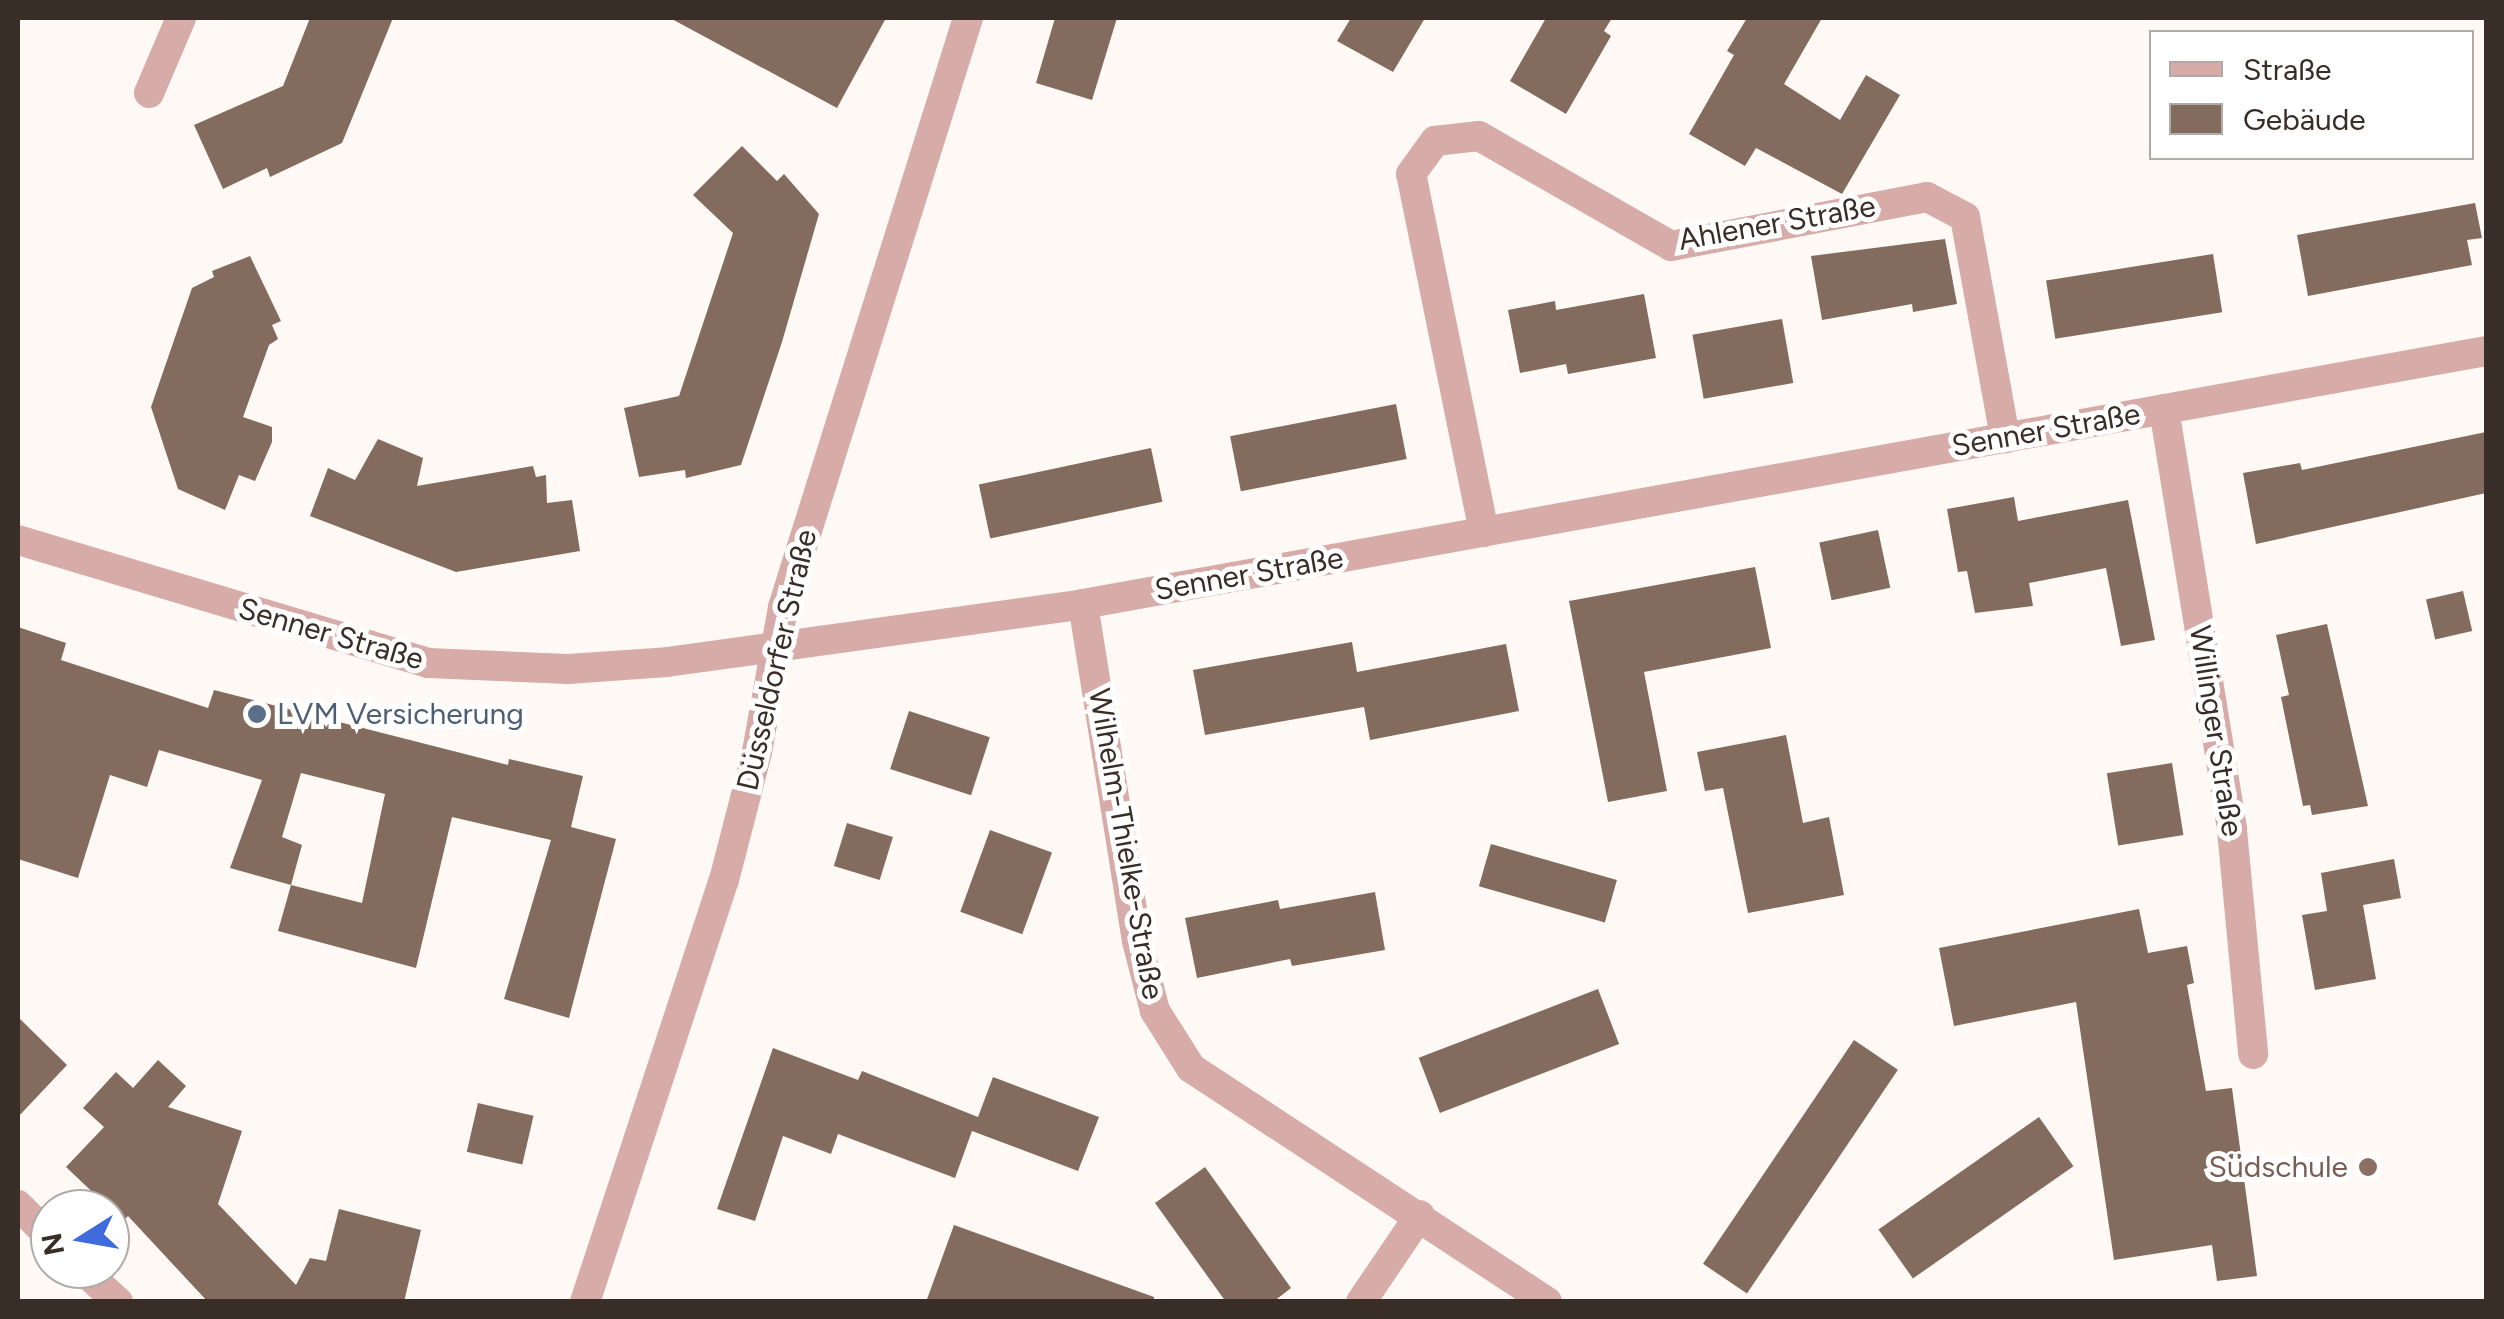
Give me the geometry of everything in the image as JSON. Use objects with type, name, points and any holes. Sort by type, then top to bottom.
[{"type":"street","points":[[149,93],[181,18]]},
{"type":"street","name":"Düsseldorfer Straße","points":[[585,1302],[724,880],[774,651],[968,18]]},
{"type":"street","name":"Ahlener Straße","points":[[1484,532],[1410,174],[1435,141],[1479,136],[1671,246],[1928,196],[1964,217],[2005,438]]},
{"type":"street","name":"Senner Straße","points":[[18,540],[428,663],[568,669],[774,651],[1083,604],[2486,350]]},
{"type":"street","name":"Willinger Straße","points":[[2164,409],[2232,830],[2252,1054]]},
{"type":"street","name":"Wilhelm-Thielke-Straße","points":[[1083,604],[1137,941],[1155,1010],[1190,1068],[1420,1215],[1547,1302]]},
{"type":"street","points":[[1361,1302],[1420,1215]]},
{"type":"building","points":[[310,18],[393,18],[342,143],[270,177],[267,168],[223,189],[194,125],[283,86]]},
{"type":"building","points":[[670,18],[886,18],[837,108]]},
{"type":"building","points":[[1055,18],[1117,18],[1092,100],[1036,83]]},
{"type":"building","points":[[1351,18],[1425,18],[1393,72],[1337,41]]},
{"type":"building","points":[[1546,18],[1612,18],[1604,31],[1611,36],[1566,114],[1510,81]]},
{"type":"building","points":[[1747,18],[1822,18],[1784,84],[1840,120],[1866,75],[1900,95],[1842,194],[1756,148],[1745,166],[1689,134],[1734,55],[1727,51]]},
{"type":"building","points":[[742,146],[777,181],[784,174],[819,214],[782,342],[741,465],[686,478],[685,470],[639,477],[624,408],[679,396],[733,233],[693,195]]},
{"type":"building","points":[[2475,203],[2482,238],[2467,240],[2472,265],[2308,296],[2297,235]]},
{"type":"building","points":[[1945,239],[1957,304],[1913,312],[1912,304],[1822,320],[1811,256]]},
{"type":"building","points":[[2213,254],[2222,312],[2055,339],[2046,280]]},
{"type":"building","points":[[250,256],[281,321],[272,325],[278,339],[269,345],[243,417],[272,427],[272,442],[255,481],[239,475],[225,510],[178,489],[151,407],[192,288],[214,277],[212,271]]},
{"type":"building","points":[[1644,294],[1656,358],[1568,374],[1566,364],[1520,373],[1508,310],[1555,301],[1556,310]]},
{"type":"building","points":[[1782,319],[1793,383],[1704,399],[1692,335]]},
{"type":"building","points":[[1396,404],[1407,459],[1241,491],[1230,436]]},
{"type":"building","points":[[2486,432],[2486,493],[2256,544],[2243,473],[2300,463],[2302,470]]},
{"type":"building","points":[[378,439],[423,458],[417,486],[533,466],[536,477],[546,475],[547,503],[572,500],[580,551],[456,572],[310,516],[328,468],[355,480]]},
{"type":"building","points":[[1151,448],[1162,502],[990,538],[979,485]]},
{"type":"building","points":[[2014,497],[2018,521],[2128,500],[2155,640],[2121,646],[2106,568],[2029,583],[2033,606],[1975,613],[1967,571],[1958,572],[1947,509]]},
{"type":"building","points":[[1878,530],[1890,588],[1832,600],[1819,542]]},
{"type":"building","points":[[1755,567],[1771,648],[1644,672],[1667,791],[1608,802],[1569,601]]},
{"type":"building","points":[[2463,591],[2472,631],[2435,639],[2426,600]]},
{"type":"building","points":[[2327,624],[2368,806],[2312,815],[2310,805],[2303,806],[2281,697],[2289,695],[2276,635]]},
{"type":"building","points":[[18,627],[66,643],[61,660],[208,708],[214,690],[508,765],[509,759],[583,776],[571,827],[616,839],[569,1018],[504,999],[551,840],[452,817],[416,968],[278,931],[291,885],[230,868],[262,780],[159,750],[147,787],[110,775],[78,878],[18,859]],"holes":[[[301,773],[385,794],[362,903],[291,885],[302,845],[282,837]]]},
{"type":"building","points":[[1352,642],[1357,672],[1506,644],[1519,711],[1370,740],[1364,707],[1205,735],[1193,670]]},
{"type":"building","points":[[909,711],[990,737],[971,795],[890,769]]},
{"type":"building","points":[[1786,735],[1803,823],[1829,817],[1844,895],[1748,913],[1723,788],[1705,791],[1697,752]]},
{"type":"building","points":[[2172,763],[2183,835],[2118,845],[2107,773]]},
{"type":"building","points":[[847,823],[893,837],[880,880],[834,866]]},
{"type":"building","points":[[990,830],[1052,853],[1022,934],[960,912]]},
{"type":"building","points":[[1491,844],[1617,880],[1605,922],[1479,886]]},
{"type":"building","points":[[2394,859],[2401,898],[2363,905],[2376,979],[2315,990],[2302,915],[2327,911],[2321,873]]},
{"type":"building","points":[[1375,892],[1385,950],[1292,966],[1290,959],[1197,978],[1185,918],[1278,900],[1280,909]]},
{"type":"building","points":[[2139,909],[2148,953],[2187,946],[2194,983],[2187,985],[2206,1091],[2232,1088],[2257,1276],[2217,1281],[2212,1245],[2114,1260],[2076,1002],[1954,1026],[1939,948]]},
{"type":"building","points":[[1598,989],[1619,1044],[1440,1113],[1419,1058]]},
{"type":"building","points":[[18,1017],[67,1065],[18,1117]]},
{"type":"building","points":[[1854,1040],[1898,1070],[1747,1293],[1703,1264]]},
{"type":"building","points":[[773,1048],[858,1080],[862,1071],[978,1117],[993,1077],[1099,1117],[1078,1171],[972,1131],[955,1178],[838,1134],[831,1154],[783,1136],[755,1221],[717,1209]]},
{"type":"building","points":[[158,1060],[186,1086],[168,1107],[242,1131],[218,1204],[296,1285],[310,1258],[326,1261],[339,1209],[421,1230],[404,1302],[208,1302],[130,1218],[130,1189],[89,1189],[66,1167],[104,1127],[83,1108],[116,1072],[133,1088]]},
{"type":"building","points":[[478,1103],[534,1116],[522,1165],[467,1152]]},
{"type":"building","points":[[2039,1117],[2073,1166],[1913,1279],[1878,1229]]},
{"type":"building","points":[[1205,1167],[1291,1288],[1273,1302],[1226,1302],[1155,1203]]},
{"type":"building","points":[[954,1225],[1154,1297],[1154,1302],[926,1302]]},
{"type":"place","name":"LVM Versicherung","points":[[257,714]]},
{"type":"place","name":"Südschule","points":[[2368,1167]]}]
